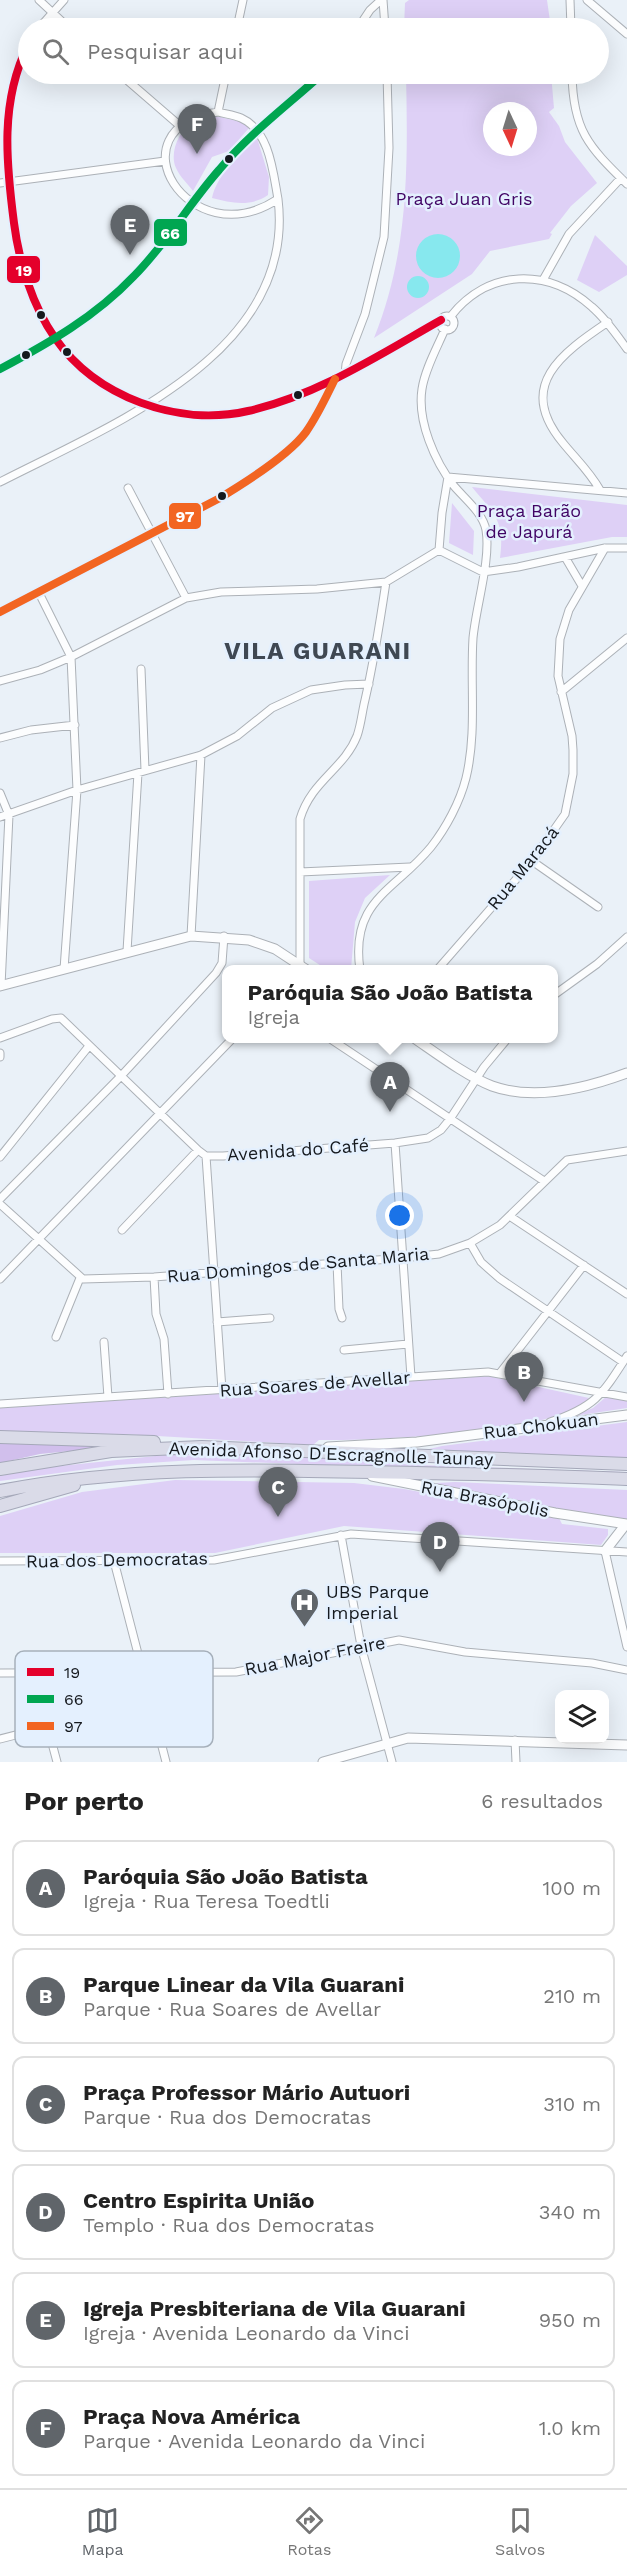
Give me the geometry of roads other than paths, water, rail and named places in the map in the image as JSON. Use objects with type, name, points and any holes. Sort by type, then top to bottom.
[{"type":"highway","points":[[0,1437],[160,1442],[245,1448]]},
{"type":"highway","name":"Avenida Afonso D'Escragnolle Taunay","points":[[0,1468],[111,1451],[178,1447],[627,1464]]},
{"type":"highway","name":"Avenida Afonso D'Escragnolle Taunay","points":[[0,1491],[95,1477],[196,1470],[343,1471],[627,1479]]},
{"type":"highway","points":[[0,1506],[63,1489],[95,1477]]},
{"type":"street","points":[[39,0],[58,18]]},
{"type":"street","points":[[46,18],[64,0]]},
{"type":"street","points":[[239,18],[243,0]]},
{"type":"street","points":[[365,18],[382,0]]},
{"type":"street","points":[[382,0],[384,18]]},
{"type":"street","points":[[570,0],[571,18]]},
{"type":"street","points":[[587,0],[608,18]]},
{"type":"street","points":[[609,19],[627,34]]},
{"type":"street","points":[[18,70],[8,105],[5,128],[8,182],[15,233],[32,294],[56,340],[94,377],[118,393],[148,406],[188,414],[223,415],[246,412],[306,393],[335,379],[444,317],[451,316],[460,305],[484,287],[515,279],[543,280],[578,296],[608,322],[627,349]]},
{"type":"street","points":[[132,84],[179,125]]},
{"type":"street","points":[[218,111],[224,84]]},
{"type":"street","points":[[0,369],[56,340],[87,317],[135,275],[219,169],[257,131],[311,84]]},
{"type":"street","points":[[345,374],[346,364],[364,314],[384,237],[389,148],[387,84]]},
{"type":"street","points":[[543,280],[569,234],[624,181],[585,139],[576,120],[572,84]]},
{"type":"street","points":[[0,482],[148,406],[205,362],[244,321],[257,303],[276,258],[281,220],[278,199],[267,149],[257,131],[243,119],[218,111],[198,114],[179,125],[166,150],[165,161],[169,178],[178,192],[192,204],[219,213],[249,213],[264,208],[278,199]]},
{"type":"street","points":[[0,183],[165,161]]},
{"type":"street","points":[[445,329],[451,329],[454,325],[451,316]]},
{"type":"street","points":[[360,965],[358,935],[366,915],[390,886],[431,847],[458,801],[471,751],[473,638],[487,548],[484,522],[448,477],[430,442],[423,412],[422,389],[445,329],[441,320]]},
{"type":"street","points":[[600,490],[594,478],[557,435],[547,415],[543,397],[546,381],[555,363],[575,345],[608,322]]},
{"type":"street","points":[[0,600],[2,611],[249,480],[304,434],[323,405],[335,379]]},
{"type":"street","points":[[448,477],[627,493]]},
{"type":"street","points":[[439,550],[448,477]]},
{"type":"street","points":[[128,488],[186,598]]},
{"type":"street","points":[[439,550],[483,572],[605,548],[627,548]]},
{"type":"street","name":"Rua Maracá","points":[[441,965],[532,861],[565,814],[570,797],[573,743],[558,676],[560,639],[569,610],[605,548]]},
{"type":"street","points":[[0,681],[40,670],[71,657],[186,598],[221,592],[317,589],[386,582],[439,550]]},
{"type":"street","points":[[565,557],[582,586]]},
{"type":"street","points":[[301,965],[299,834],[304,805],[314,788],[351,748],[357,735],[369,684],[386,582]]},
{"type":"street","points":[[39,593],[71,657],[77,790],[64,969]]},
{"type":"street","points":[[561,692],[627,638]]},
{"type":"street","points":[[127,951],[141,772],[141,669]]},
{"type":"street","points":[[0,817],[77,790],[201,755],[230,741],[272,708],[291,698],[324,688],[369,684]]},
{"type":"street","points":[[0,738],[31,730],[75,725]]},
{"type":"street","points":[[192,936],[201,755]]},
{"type":"street","points":[[0,793],[9,815],[1,986],[127,951],[192,936],[224,936],[249,940],[274,949],[297,965]]},
{"type":"street","points":[[532,861],[598,907]]},
{"type":"street","points":[[300,872],[410,867]]},
{"type":"street","points":[[0,1199],[121,1076],[220,968],[224,936]]},
{"type":"street","points":[[558,992],[626,941]]},
{"type":"street","name":"Avenida do Café","points":[[0,1038],[58,1017],[206,1156],[395,1143],[428,1138],[441,1130],[450,1119],[477,1077],[504,1043]]},
{"type":"street","points":[[0,1279],[227,1043]]},
{"type":"street","points":[[336,1043],[544,1181]]},
{"type":"street","points":[[422,1043],[488,1084],[507,1090],[539,1091],[584,1087],[627,1073]]},
{"type":"street","points":[[0,1157],[89,1046]]},
{"type":"street","points":[[395,1143],[411,1377]]},
{"type":"street","points":[[122,1230],[198,1150]]},
{"type":"street","name":"Rua Domingos de Santa Maria","points":[[80,1278],[154,1277],[439,1254],[470,1243],[511,1217],[557,1168],[572,1158],[627,1151]]},
{"type":"street","points":[[206,1156],[222,1390]]},
{"type":"street","points":[[0,1204],[80,1278],[56,1337]]},
{"type":"street","points":[[511,1217],[627,1294]]},
{"type":"street","points":[[470,1243],[489,1270],[625,1359],[595,1402],[583,1410],[528,1428]]},
{"type":"street","points":[[337,1263],[339,1309],[342,1318]]},
{"type":"street","points":[[500,1373],[550,1312],[584,1265]]},
{"type":"street","points":[[154,1277],[156,1314],[164,1339],[168,1394]]},
{"type":"street","points":[[217,1322],[270,1318]]},
{"type":"street","points":[[104,1342],[108,1397]]},
{"type":"street","points":[[344,1350],[408,1344]]},
{"type":"street","name":"Rua Soares de Avellar","points":[[0,1404],[488,1372],[627,1397]]},
{"type":"street","name":"Rua Chokuan","points":[[312,1451],[332,1447],[417,1442],[627,1415]]},
{"type":"street","name":"Rua Brasópolis","points":[[343,1471],[555,1513],[626,1524]]},
{"type":"street","points":[[626,1524],[604,1551],[627,1647]]},
{"type":"street","points":[[341,1534],[362,1646],[392,1762]]},
{"type":"street","name":"Rua dos Democratas","points":[[0,1562],[214,1560],[341,1534],[627,1552]]},
{"type":"street","points":[[114,1561],[136,1651]]},
{"type":"street","name":"Rua Major Freire","points":[[213,1672],[245,1671],[362,1646],[404,1640],[457,1651],[592,1663],[627,1670]]},
{"type":"street","name":"Rua Major Freire","points":[[0,1673],[15,1673]]},
{"type":"street","points":[[0,1739],[15,1735]]},
{"type":"street","points":[[322,1762],[387,1743],[422,1738],[627,1745]]},
{"type":"street","points":[[514,1740],[516,1762]]},
{"type":"street","points":[[53,1747],[57,1762]]},
{"type":"street","points":[[162,1747],[166,1762]]},
{"type":"water","points":[[438,234],[453,241],[460,256],[453,271],[438,278],[423,271],[416,256],[423,241]]},
{"type":"water","points":[[418,276],[426,279],[429,287],[426,295],[418,298],[410,295],[407,287],[410,279]]},
{"type":"place","name":"Praça Nova América","points":[[197,154]]},
{"type":"place","name":"Igreja Presbiteriana de Vila Guarani","points":[[130,255]]},
{"type":"place","name":"Paróquia São João Batista","points":[[390,1112]]},
{"type":"place","name":"Parque Linear da Vila Guarani","points":[[524,1402]]},
{"type":"place","name":"Praça Professor Mário Autuori","points":[[278,1517]]},
{"type":"place","name":"Centro Espirita União","points":[[440,1572]]},
{"type":"place","name":"UBS Parque Imperial","points":[[305,1628]]},
{"type":"district","name":"VILA GUARANI","points":[[318,651]]},
{"type":"park label","name":"Praça Juan Gris","points":[[464,199]]},
{"type":"park label","name":"Praça Barão de Japurá","points":[[529,521]]}]
